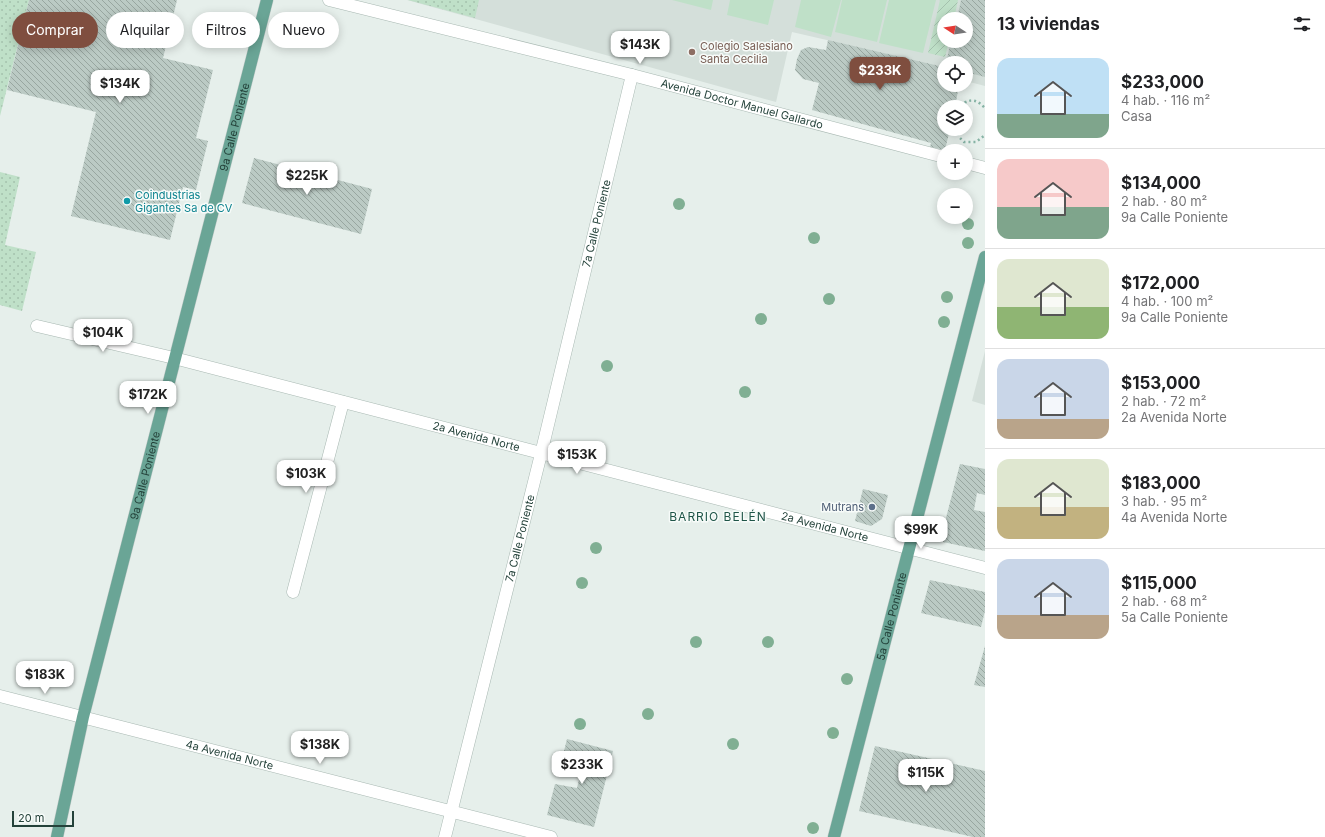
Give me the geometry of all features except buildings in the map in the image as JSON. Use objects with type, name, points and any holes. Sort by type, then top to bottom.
[{"type":"main road","name":"9a Calle Poniente","points":[[57,837],[83,717],[267,0]]},
{"type":"main road","name":"5a Calle Poniente","points":[[834,837],[985,257]]},
{"type":"street","name":"Avenida Doctor Manuel Gallardo","points":[[329,0],[632,75],[937,155]]},
{"type":"street","name":"7a Calle Poniente","points":[[445,837],[541,454],[632,75]]},
{"type":"street","points":[[973,165],[985,168]]},
{"type":"street","name":"2a Avenida Norte","points":[[37,326],[174,358],[985,568]]},
{"type":"street","points":[[293,592],[343,402]]},
{"type":"street","name":"4a Avenida Norte","points":[[0,696],[551,837]]},
{"type":"path","points":[[973,100],[978,102],[985,108]]},
{"type":"path","points":[[958,136],[964,142],[976,142],[985,136]]},
{"type":"shaded area","name":"Colegio Salesiano Santa Cecilia","points":[[407,0],[985,0],[985,86],[973,83],[973,56],[937,56],[937,65],[792,32],[776,102]]},
{"type":"shaded area","points":[[985,351],[985,405],[972,401]]},
{"type":"green space","points":[[0,0],[29,0],[26,12],[12,12],[12,48],[17,48],[0,116]]},
{"type":"green space","points":[[408,0],[479,0],[475,18]]},
{"type":"green space","points":[[672,0],[713,0],[711,10]]},
{"type":"green space","points":[[730,0],[774,0],[768,25],[727,15]]},
{"type":"green space","points":[[801,0],[841,0],[831,37],[795,27]]},
{"type":"green space","points":[[842,0],[887,0],[877,42],[835,32]]},
{"type":"green space","points":[[889,0],[936,0],[923,53],[879,43]]},
{"type":"green space","points":[[940,0],[958,0],[955,12],[937,12]]},
{"type":"green space","points":[[937,13],[937,48],[947,48],[945,56],[928,53]]},
{"type":"green space","points":[[0,172],[20,177],[5,245],[36,252],[22,311],[0,305]]},
{"type":"place","name":"Colegio Salesiano Santa Cecilia","points":[[692,52]]},
{"type":"place","name":"Coindustrias Gigantes Sa de CV","points":[[127,201]]},
{"type":"place","name":"Mutrans","points":[[872,507]]},
{"type":"district","name":"BARRIO BELÉN","points":[[718,517]]}]
